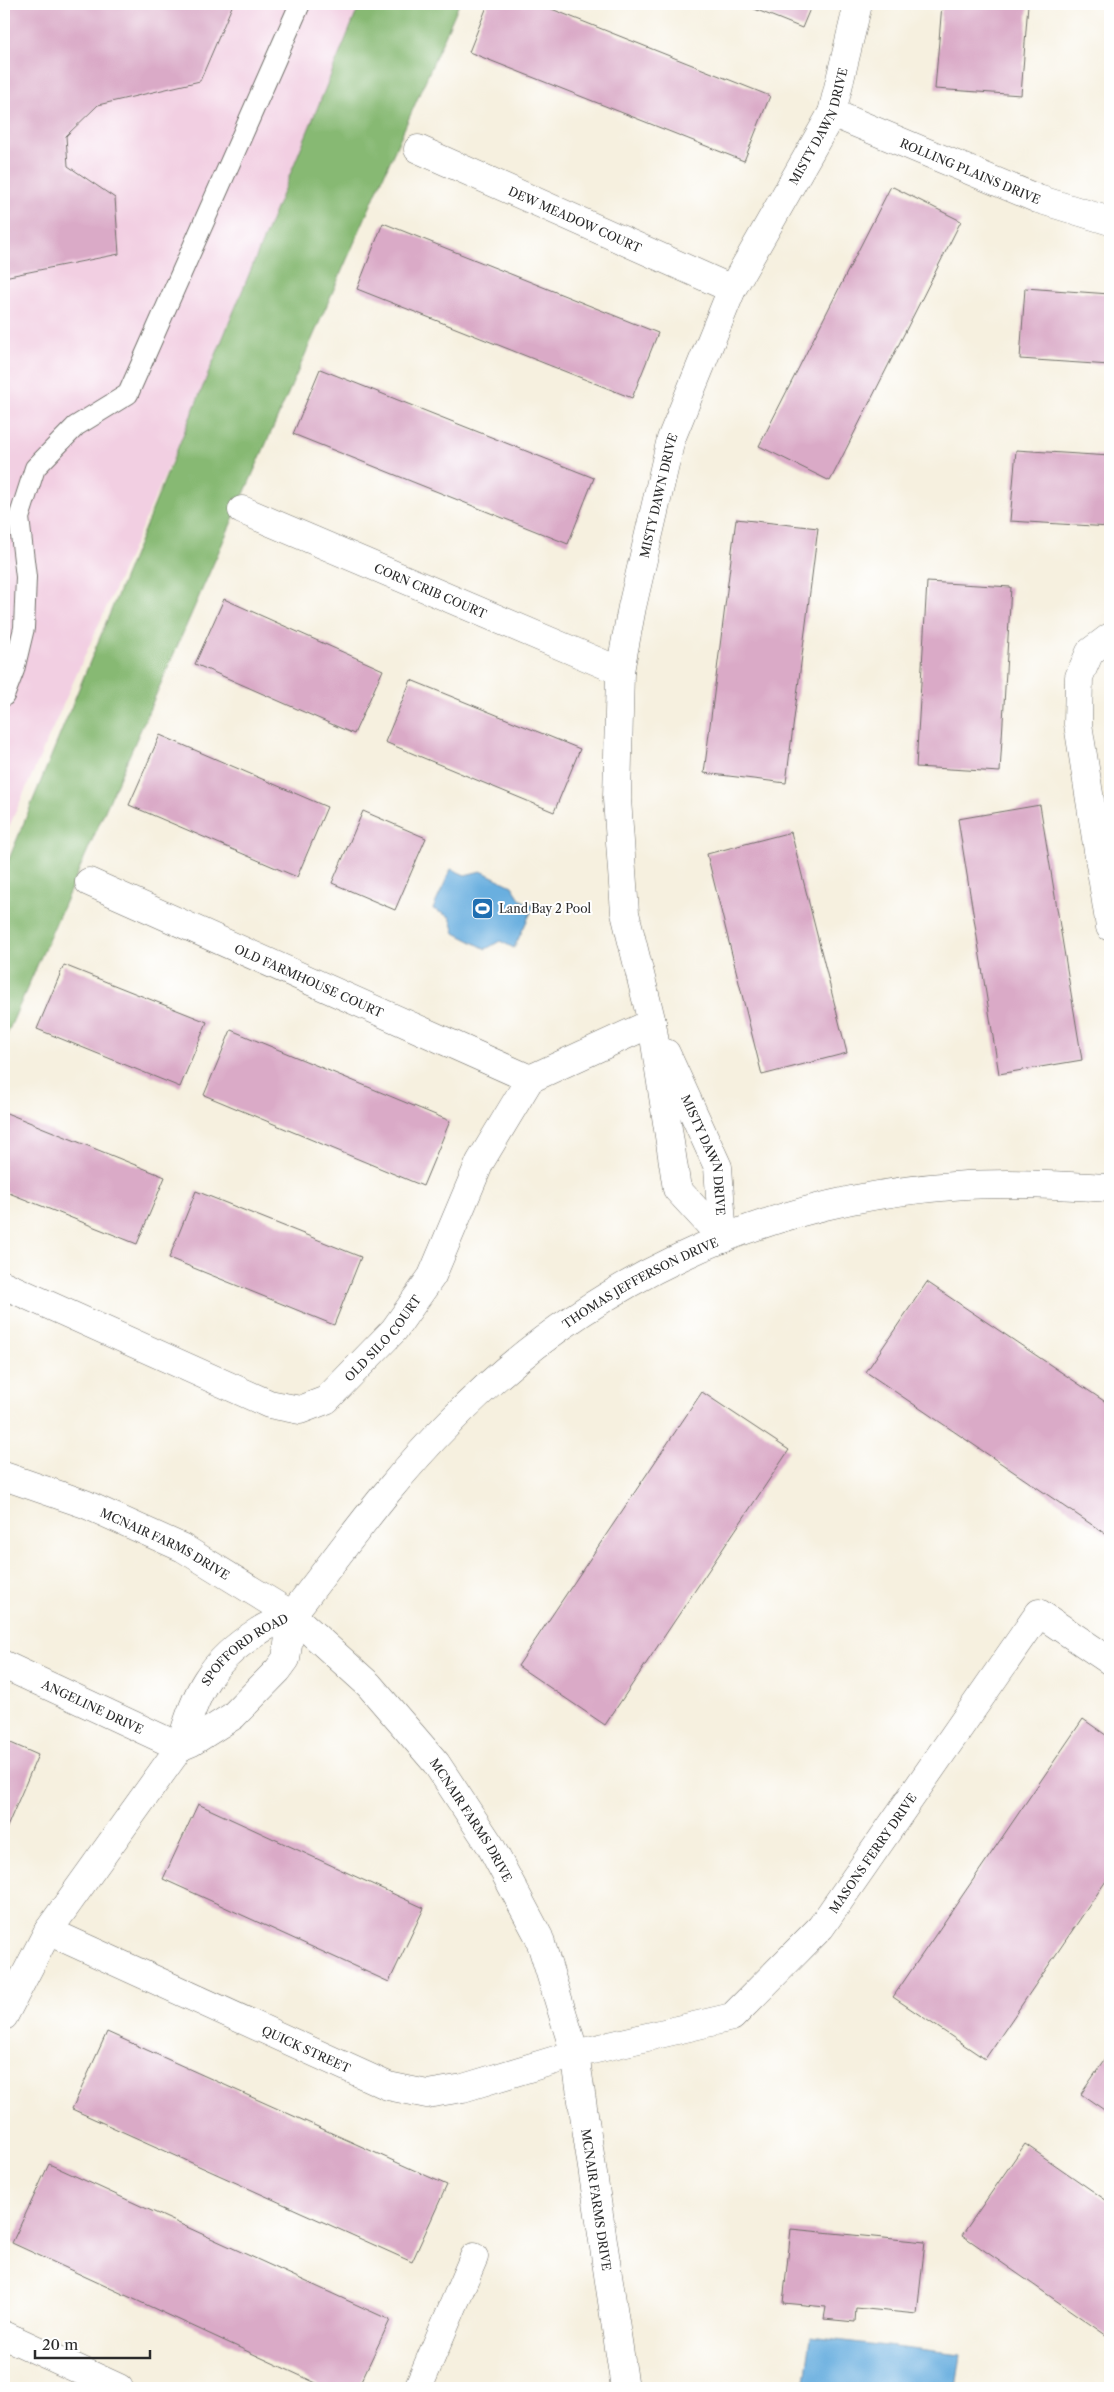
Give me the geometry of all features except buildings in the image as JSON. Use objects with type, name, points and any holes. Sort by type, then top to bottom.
[{"type":"street","name":"MISTY DAWN DRIVE","points":[[723,1239],[678,1189],[652,1022],[625,913],[617,799],[620,671],[632,607],[671,439],[732,289],[832,113],[858,4]]},
{"type":"street","name":"ROLLING PLAINS DRIVE","points":[[832,113],[1038,199],[1110,221]]},
{"type":"street","name":"DEW MEADOW COURT","points":[[418,149],[732,289]]},
{"type":"street","name":"CORN CRIB COURT","points":[[242,510],[620,671]]},
{"type":"street","points":[[1110,637],[1090,652],[1079,677],[1078,724],[1110,927]]},
{"type":"street","name":"OLD FARMHOUSE COURT","points":[[89,882],[530,1079]]},
{"type":"street","name":"MISTY DAWN DRIVE","points":[[652,1022],[718,1167],[723,1239]]},
{"type":"street","points":[[530,1079],[652,1022]]},
{"type":"street","name":"OLD SILO COURT","points":[[4,1285],[270,1404],[300,1410],[326,1400],[394,1330],[432,1276],[480,1162],[530,1079]]},
{"type":"street","name":"THOMAS JEFFERSON DRIVE","points":[[292,1615],[415,1459],[448,1423],[520,1357],[598,1301],[638,1277],[769,1220],[906,1191],[997,1183],[1110,1188]]},
{"type":"street","name":"MCNAIR FARMS DRIVE","points":[[4,1476],[85,1504],[183,1548],[292,1615],[369,1685],[436,1763],[490,1844],[539,1937],[575,2054],[625,2388]]},
{"type":"street","name":"MASONS FERRY DRIVE","points":[[575,2054],[732,2018],[821,1927],[1039,1613],[1110,1661]]},
{"type":"street","name":"SPOFFORD ROAD","points":[[180,1747],[192,1742],[233,1716],[278,1670],[286,1659],[292,1615]]},
{"type":"street","name":"SPOFFORD ROAD","points":[[4,2016],[48,1931],[180,1747],[190,1712],[200,1688],[215,1666],[260,1630],[292,1615]]},
{"type":"street","name":"ANGELINE DRIVE","points":[[4,1665],[180,1747]]},
{"type":"street","name":"QUICK STREET","points":[[48,1931],[388,2086],[427,2094],[463,2088],[575,2054]]},
{"type":"street","points":[[418,2388],[474,2257]]},
{"type":"street","points":[[4,2335],[120,2388]]},
{"type":"lane","points":[[4,696],[14,670],[24,628],[26,577],[19,518],[35,468],[76,426],[128,394],[300,4]]},
{"type":"shaded area","points":[[4,4],[374,4],[4,838]]},
{"type":"green space","points":[[360,4],[459,4],[4,1041],[4,871]]},
{"type":"water","name":"Land Bay 2 Pool","points":[[451,869],[465,875],[481,871],[512,886],[521,900],[534,906],[514,948],[500,941],[486,949],[455,933],[450,917],[433,909]]},
{"type":"water","points":[[811,2337],[961,2355],[956,2388],[804,2388]]},
{"type":"place","name":"Land Bay 2 Pool","points":[[483,908]]}]
